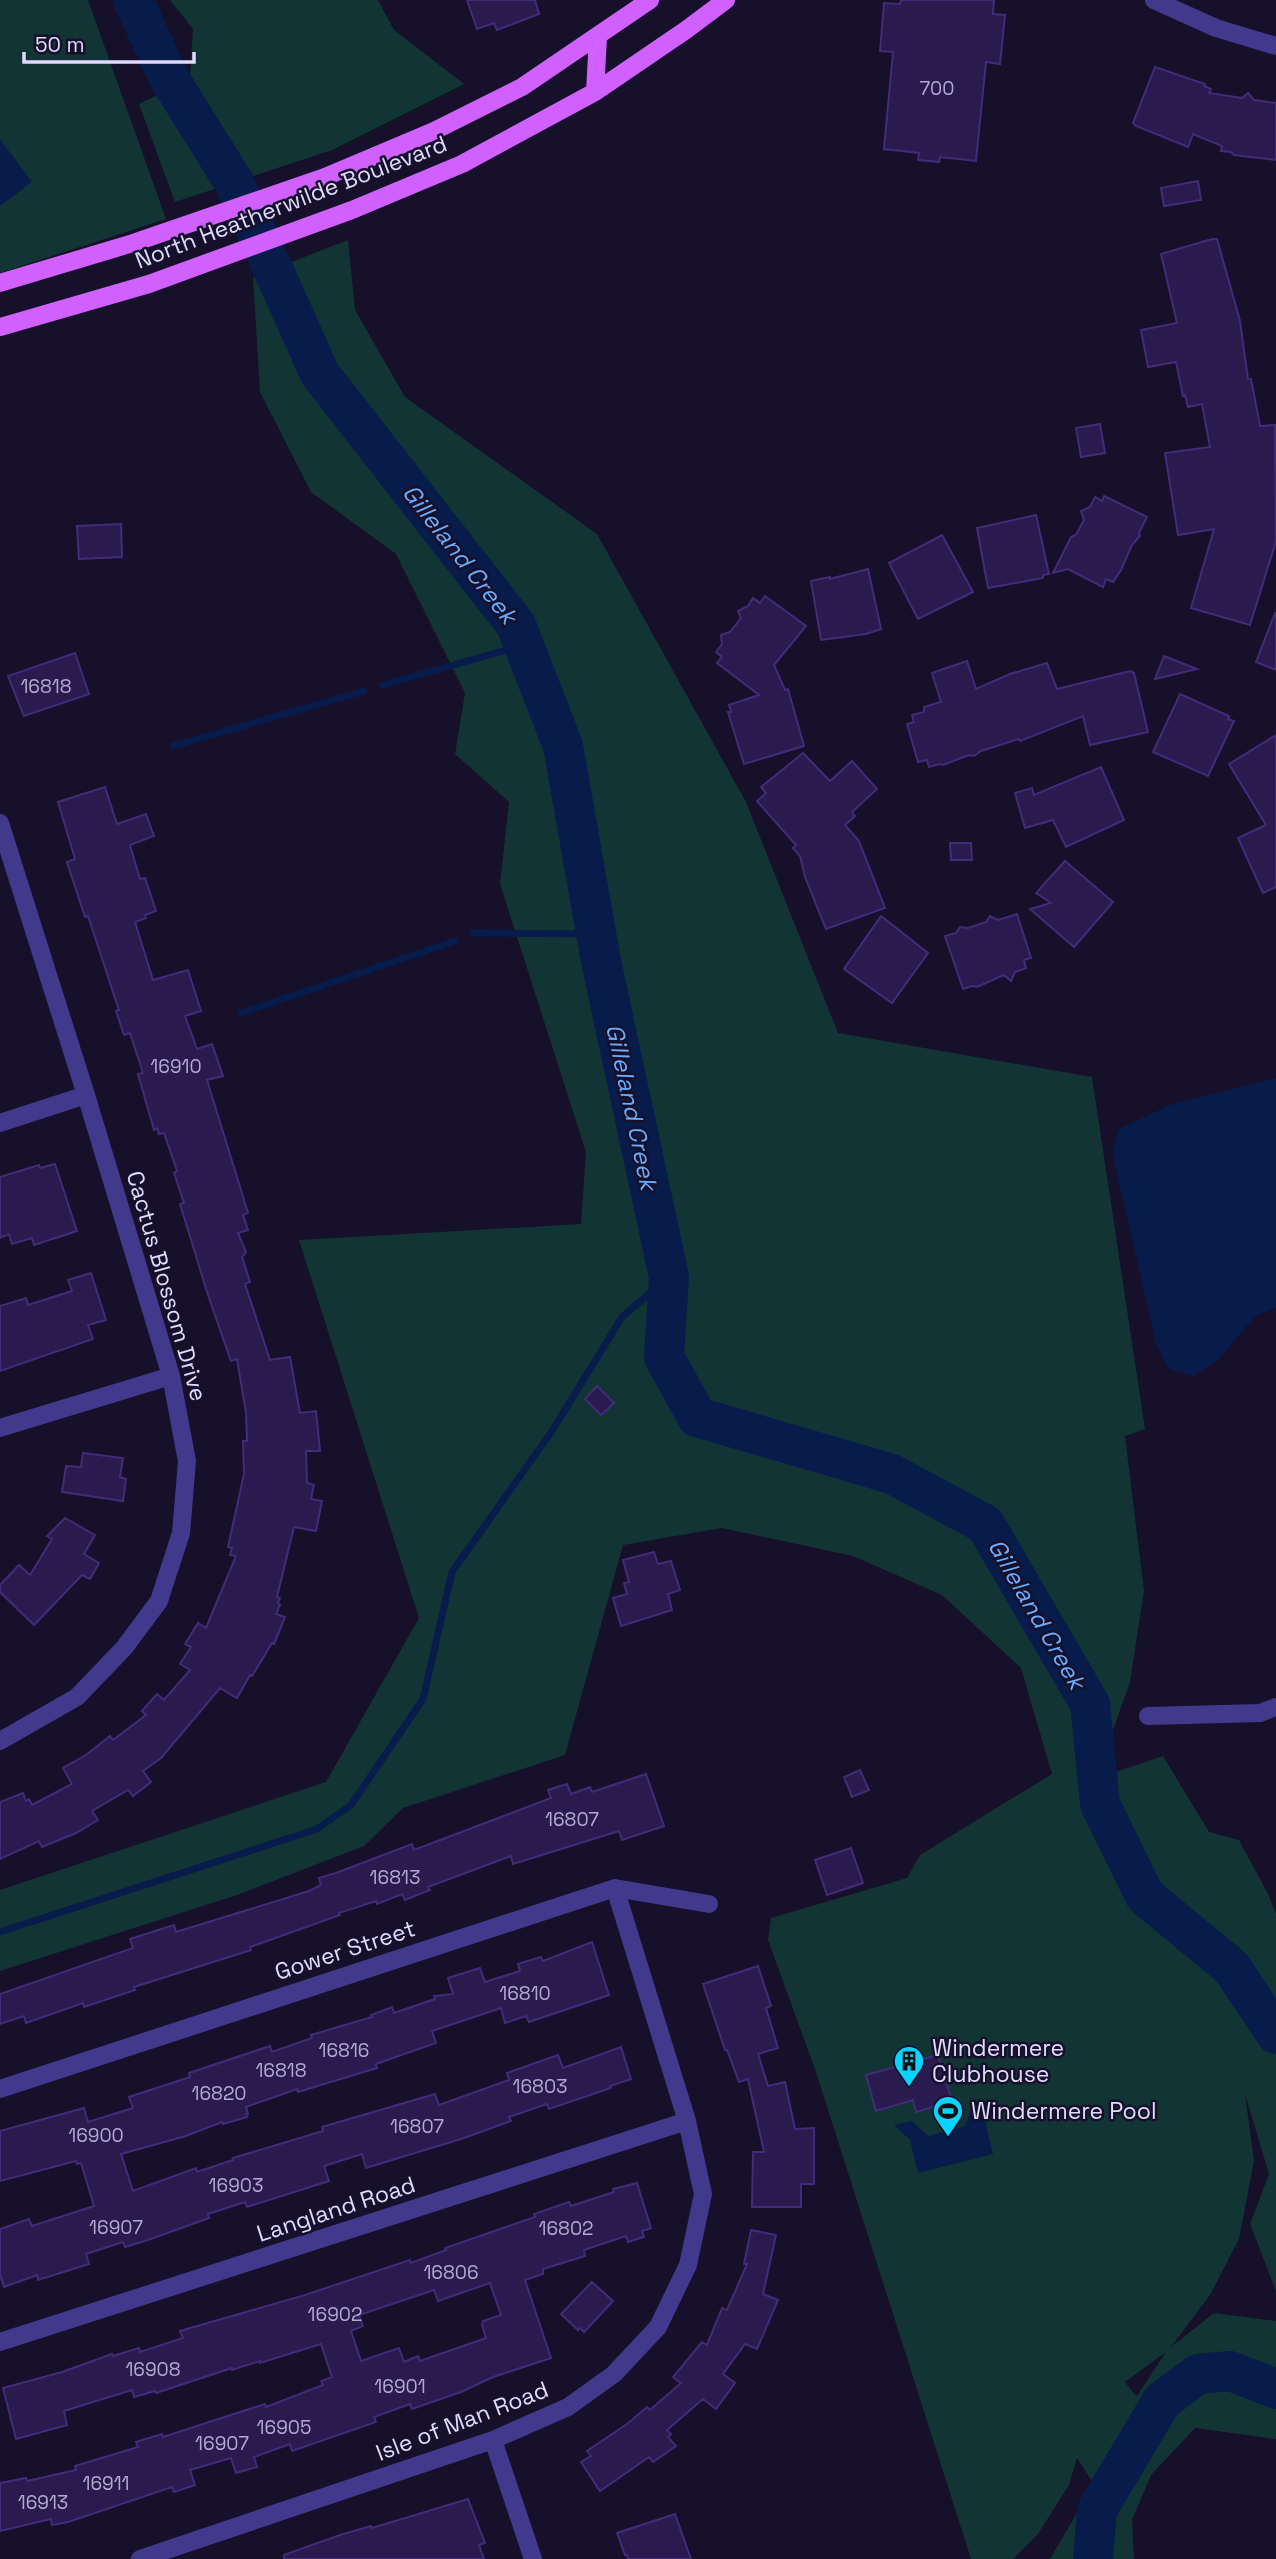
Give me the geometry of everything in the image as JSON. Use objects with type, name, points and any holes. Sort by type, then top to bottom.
[{"type":"main road","name":"North Heatherwilde Boulevard","points":[[0,283],[133,243],[325,177],[434,131],[522,87],[650,0]]},
{"type":"main road","name":"North Heatherwilde Boulevard","points":[[0,327],[149,284],[352,210],[463,164],[595,92],[726,0]]},
{"type":"main road","points":[[595,92],[597,37]]},
{"type":"street","points":[[1154,0],[1216,28],[1276,46]]},
{"type":"street","name":"Cactus Blossom Drive","points":[[0,823],[171,1376],[187,1461],[181,1533],[159,1601],[124,1648],[78,1697],[0,1741]]},
{"type":"street","points":[[0,1123],[86,1095]]},
{"type":"street","points":[[0,1428],[171,1376]]},
{"type":"street","points":[[1147,1716],[1260,1713],[1276,1707]]},
{"type":"street","name":"Gower Street","points":[[0,2089],[615,1888],[709,1904]]},
{"type":"street","name":"Isle of Man Road","points":[[140,2559],[493,2440],[568,2407],[614,2374],[658,2327],[688,2265],[703,2194],[687,2121],[615,1888]]},
{"type":"street","name":"Langland Road","points":[[0,2342],[687,2121]]},
{"type":"street","points":[[493,2440],[533,2559]]},
{"type":"green space","points":[[0,0],[88,0],[166,219],[0,273]]},
{"type":"green space","points":[[170,0],[378,0],[394,30],[464,84],[332,150],[175,202],[139,104],[190,79],[193,29]]},
{"type":"green space","points":[[348,240],[355,310],[405,397],[597,534],[746,802],[838,1033],[1092,1077],[1145,1429],[1125,1436],[1144,1591],[1130,1682],[1113,1730],[1086,1755],[1092,1780],[1163,1756],[1209,1832],[1239,1840],[1276,1914],[1276,2291],[1250,2224],[1269,2174],[1245,2094],[1254,2161],[1239,2239],[1210,2295],[1171,2347],[1214,2313],[1276,2321],[1276,2439],[1195,2428],[1151,2475],[1132,2520],[1134,2559],[1050,2559],[1094,2484],[1077,2458],[1069,2485],[1038,2534],[1013,2559],[971,2559],[816,2072],[768,1940],[771,1918],[907,1878],[920,1855],[1052,1774],[1021,1668],[942,1595],[853,1556],[722,1528],[623,1545],[565,1755],[403,1808],[364,1846],[237,1895],[0,1971],[0,1890],[326,1782],[419,1618],[299,1240],[581,1224],[586,1152],[500,884],[509,802],[455,754],[465,693],[396,554],[311,492],[260,392],[253,277]],"holes":[[[1166,2352],[1137,2396],[1125,2382]]]},
{"type":"water","points":[[0,139],[32,182],[0,206]]},
{"type":"water","points":[[1276,1078],[1276,1308],[1255,1316],[1217,1361],[1193,1376],[1169,1369],[1156,1343],[1112,1152],[1119,1129],[1170,1105]]},
{"type":"water","name":"Windermere Pool","points":[[990,2100],[985,2121],[993,2154],[918,2173],[910,2140],[894,2125],[912,2121],[928,2136],[965,2126],[973,2104]]},
{"type":"building","points":[[467,0],[535,0],[539,14],[497,30],[494,23],[477,29]]},
{"type":"building","points":[[901,0],[994,0],[993,14],[1005,15],[1000,64],[986,62],[976,161],[940,157],[939,162],[918,160],[919,153],[884,149],[893,52],[880,51],[884,3],[900,4]]},
{"type":"building","points":[[1155,67],[1205,84],[1204,86],[1211,89],[1209,93],[1242,98],[1248,93],[1254,100],[1276,103],[1276,160],[1221,151],[1222,146],[1193,134],[1188,147],[1136,126],[1133,123]]},
{"type":"building","points":[[1198,181],[1201,200],[1164,206],[1161,188]]},
{"type":"building","points":[[1217,239],[1240,321],[1248,379],[1251,379],[1260,426],[1275,425],[1276,541],[1250,625],[1191,608],[1214,529],[1178,535],[1165,453],[1210,447],[1202,404],[1188,407],[1176,362],[1148,367],[1141,330],[1177,323],[1161,254]]},
{"type":"building","points":[[1100,424],[1105,453],[1081,457],[1076,428]]},
{"type":"building","points":[[1104,496],[1147,517],[1121,570],[1113,582],[1106,579],[1103,587],[1068,569],[1053,573],[1071,537],[1076,535],[1084,520],[1081,511],[1090,507],[1095,497],[1102,501]]},
{"type":"building","points":[[1036,515],[1049,574],[1043,575],[1043,578],[988,588],[977,528]]},
{"type":"building","points":[[121,524],[122,557],[79,559],[77,526]]},
{"type":"building","points":[[942,535],[973,592],[918,619],[889,563]]},
{"type":"building","points":[[868,569],[881,629],[866,634],[821,640],[811,581]]},
{"type":"building","points":[[765,596],[806,626],[774,665],[785,690],[788,689],[804,746],[744,764],[728,712],[731,712],[729,705],[759,695],[717,663],[722,657],[716,652],[722,644],[721,635],[730,632],[741,618],[738,611],[748,606],[753,598],[760,603]]},
{"type":"building","points":[[1276,614],[1276,670],[1256,662]]},
{"type":"building","points":[[75,653],[89,694],[24,716],[8,676]]},
{"type":"building","points":[[1164,656],[1197,669],[1155,679]]},
{"type":"building","points":[[967,661],[976,689],[1010,674],[1047,663],[1057,689],[1130,671],[1134,673],[1148,732],[1090,745],[1083,716],[1020,741],[1019,739],[981,751],[974,756],[969,755],[943,765],[929,767],[927,760],[918,762],[907,724],[914,722],[912,715],[924,712],[924,707],[941,702],[932,673]]},
{"type":"building","points":[[1180,694],[1229,716],[1228,719],[1234,721],[1208,776],[1153,752]]},
{"type":"building","points":[[1276,735],[1276,887],[1263,893],[1238,838],[1266,825],[1229,764]]},
{"type":"building","points":[[803,753],[830,781],[852,761],[877,789],[852,812],[855,816],[845,825],[859,841],[885,908],[826,929],[805,877],[800,856],[793,848],[796,845],[757,801],[766,793],[761,787]]},
{"type":"building","points":[[1101,767],[1124,820],[1066,847],[1053,820],[1025,828],[1015,793],[1032,788],[1034,795]]},
{"type":"building","points":[[105,787],[117,824],[146,814],[154,836],[130,845],[140,879],[145,878],[156,911],[135,922],[153,980],[188,970],[201,1011],[185,1016],[197,1049],[212,1044],[223,1076],[207,1080],[248,1213],[243,1215],[248,1230],[238,1233],[246,1252],[242,1257],[250,1282],[245,1284],[270,1360],[290,1357],[300,1413],[316,1411],[320,1451],[306,1451],[307,1483],[314,1485],[311,1499],[322,1501],[316,1531],[294,1527],[277,1597],[280,1598],[280,1605],[276,1614],[285,1617],[274,1644],[272,1643],[252,1676],[250,1675],[237,1698],[220,1688],[161,1758],[143,1771],[151,1782],[133,1796],[128,1790],[92,1811],[98,1820],[76,1833],[42,1847],[39,1841],[0,1859],[0,1802],[23,1793],[26,1801],[29,1799],[32,1805],[72,1784],[63,1768],[86,1755],[110,1736],[113,1740],[146,1715],[142,1711],[157,1694],[164,1700],[190,1670],[180,1664],[191,1647],[185,1644],[198,1623],[206,1628],[236,1556],[230,1555],[232,1548],[228,1547],[244,1474],[243,1441],[247,1441],[246,1413],[237,1359],[231,1361],[208,1295],[180,1204],[184,1203],[174,1173],[177,1171],[164,1133],[159,1134],[157,1128],[154,1130],[138,1074],[143,1073],[130,1033],[124,1035],[116,1011],[119,1010],[67,862],[75,859],[58,802]]},
{"type":"building","points":[[950,843],[971,843],[972,860],[951,860]]},
{"type":"building","points":[[1065,861],[1113,902],[1074,947],[1030,909],[1051,903],[1036,893]]},
{"type":"building","points":[[1017,914],[1031,958],[1024,960],[1026,968],[1015,972],[1011,981],[1004,975],[977,987],[963,989],[945,936],[956,933],[960,927],[968,928],[986,922],[990,916],[998,920]]},
{"type":"building","points":[[881,916],[928,953],[892,1003],[844,969]]},
{"type":"building","points":[[55,1164],[77,1231],[34,1245],[32,1238],[12,1244],[9,1234],[0,1238],[0,1177],[39,1165],[40,1168]]},
{"type":"building","points":[[91,1273],[106,1320],[88,1325],[93,1339],[0,1371],[0,1306],[26,1298],[28,1305],[72,1291],[68,1280]]},
{"type":"building","points":[[597,1386],[614,1403],[601,1415],[585,1399]]},
{"type":"building","points":[[83,1453],[123,1458],[120,1477],[126,1479],[123,1501],[62,1492],[66,1466],[81,1467]]},
{"type":"building","points":[[65,1518],[95,1535],[84,1554],[99,1563],[90,1579],[82,1575],[34,1625],[0,1592],[0,1585],[19,1565],[30,1575],[52,1539],[47,1536]]},
{"type":"building","points":[[654,1552],[658,1564],[671,1561],[680,1590],[668,1594],[672,1610],[621,1626],[613,1598],[627,1594],[624,1583],[629,1582],[623,1560]]},
{"type":"building","points":[[860,1770],[869,1790],[852,1797],[844,1777]]},
{"type":"building","points":[[646,1774],[664,1826],[622,1840],[619,1831],[513,1864],[511,1856],[428,1887],[430,1890],[405,1900],[402,1894],[377,1904],[376,1901],[339,1913],[340,1915],[250,1947],[251,1950],[134,1987],[135,1990],[84,2007],[83,2003],[26,2023],[24,2016],[0,2024],[0,1994],[133,1948],[130,1939],[174,1925],[176,1932],[309,1891],[321,1885],[319,1878],[412,1844],[414,1850],[551,1798],[548,1790],[567,1784],[571,1794],[590,1787],[592,1792]]},
{"type":"building","points":[[851,1848],[863,1883],[827,1895],[815,1860]]},
{"type":"building","points":[[592,1942],[609,1995],[529,2022],[526,2016],[505,2023],[501,2008],[432,2031],[436,2043],[376,2064],[377,2068],[298,2092],[297,2089],[246,2107],[247,2117],[223,2124],[222,2122],[186,2136],[121,2154],[133,2191],[196,2168],[197,2172],[233,2158],[323,2131],[322,2127],[435,2094],[439,2105],[509,2080],[507,2073],[558,2055],[563,2068],[621,2047],[631,2079],[549,2109],[547,2104],[509,2117],[511,2121],[461,2139],[366,2168],[362,2154],[324,2166],[329,2181],[247,2207],[245,2202],[208,2214],[209,2218],[148,2240],[125,2247],[123,2242],[86,2254],[89,2264],[38,2280],[37,2275],[4,2287],[0,2274],[0,2229],[29,2219],[32,2226],[94,2206],[81,2163],[77,2164],[76,2161],[0,2181],[0,2131],[84,2108],[88,2122],[133,2108],[129,2097],[190,2077],[189,2073],[270,2046],[272,2052],[312,2038],[311,2035],[372,2017],[371,2015],[392,2007],[394,2013],[435,1999],[434,1996],[453,1994],[448,1978],[480,1968],[485,1982],[520,1971],[518,1964],[541,1957],[543,1961]]},
{"type":"building","points":[[758,1966],[771,2006],[766,2008],[778,2048],[758,2054],[768,2086],[785,2082],[795,2129],[814,2128],[814,2184],[801,2184],[801,2207],[752,2207],[753,2152],[764,2152],[748,2079],[739,2082],[725,2050],[703,1984]]},
{"type":"building","name":"Windermere Clubhouse","points":[[938,2055],[952,2101],[916,2112],[913,2100],[876,2111],[866,2075]]},
{"type":"building","points":[[637,2183],[651,2228],[642,2231],[644,2237],[628,2242],[626,2236],[584,2250],[585,2256],[543,2269],[543,2274],[525,2280],[551,2358],[493,2377],[461,2392],[412,2409],[410,2404],[374,2417],[376,2422],[292,2451],[290,2444],[254,2457],[257,2467],[236,2473],[231,2458],[190,2470],[195,2485],[174,2492],[172,2487],[68,2522],[52,2525],[51,2519],[0,2531],[0,2483],[26,2478],[27,2481],[76,2470],[75,2466],[138,2447],[136,2442],[162,2434],[163,2437],[265,2404],[266,2407],[323,2385],[321,2381],[332,2377],[321,2344],[260,2363],[232,2368],[156,2393],[155,2391],[134,2397],[132,2390],[96,2401],[64,2411],[67,2425],[16,2439],[3,2388],[62,2372],[112,2354],[113,2356],[139,2348],[140,2352],[183,2338],[180,2331],[305,2295],[410,2260],[411,2263],[446,2250],[445,2248],[535,2217],[534,2214],[569,2202],[571,2206],[614,2192],[613,2189]],"holes":[[[490,2283],[501,2315],[483,2321],[486,2338],[420,2361],[418,2356],[404,2362],[399,2348],[361,2361],[351,2331],[363,2326],[359,2315],[434,2290],[438,2301]]]},
{"type":"building","points":[[751,2230],[776,2235],[763,2294],[778,2300],[757,2349],[745,2344],[723,2374],[735,2383],[716,2409],[703,2399],[667,2430],[671,2434],[668,2437],[676,2446],[653,2462],[649,2457],[600,2491],[581,2462],[591,2456],[587,2451],[647,2407],[650,2410],[681,2383],[673,2377],[702,2342],[707,2345],[722,2308],[727,2310],[747,2264],[744,2264]]},
{"type":"building","points":[[592,2282],[613,2301],[584,2332],[580,2328],[578,2330],[561,2314]]},
{"type":"building","points":[[468,2499],[485,2543],[479,2545],[484,2559],[284,2559],[284,2555],[340,2535]]},
{"type":"building","points":[[675,2514],[691,2559],[628,2559],[617,2533]]},
{"type":"waterway","name":"Gilleland Creek","points":[[133,0],[169,78],[235,184],[320,374],[516,625],[563,746],[601,961],[669,1277],[664,1357],[697,1417],[892,1474],[985,1524],[1090,1704],[1100,1804],[1145,1896],[1231,1967],[1276,2034]]},
{"type":"waterway","points":[[383,685],[524,645]]},
{"type":"waterway","points":[[173,746],[364,691]]},
{"type":"waterway","points":[[473,933],[596,934]]},
{"type":"waterway","points":[[241,1013],[455,941]]},
{"type":"waterway","points":[[0,1932],[317,1829],[351,1805],[423,1699],[452,1572],[552,1431],[622,1317],[669,1277]]},
{"type":"waterway","name":"Gilleland Creek","points":[[1093,2559],[1097,2510],[1162,2401],[1198,2374],[1230,2371],[1276,2389]]},
{"type":"place","name":"Windermere Clubhouse","points":[[909,2088]]},
{"type":"place","name":"Windermere Pool","points":[[948,2138]]}]
